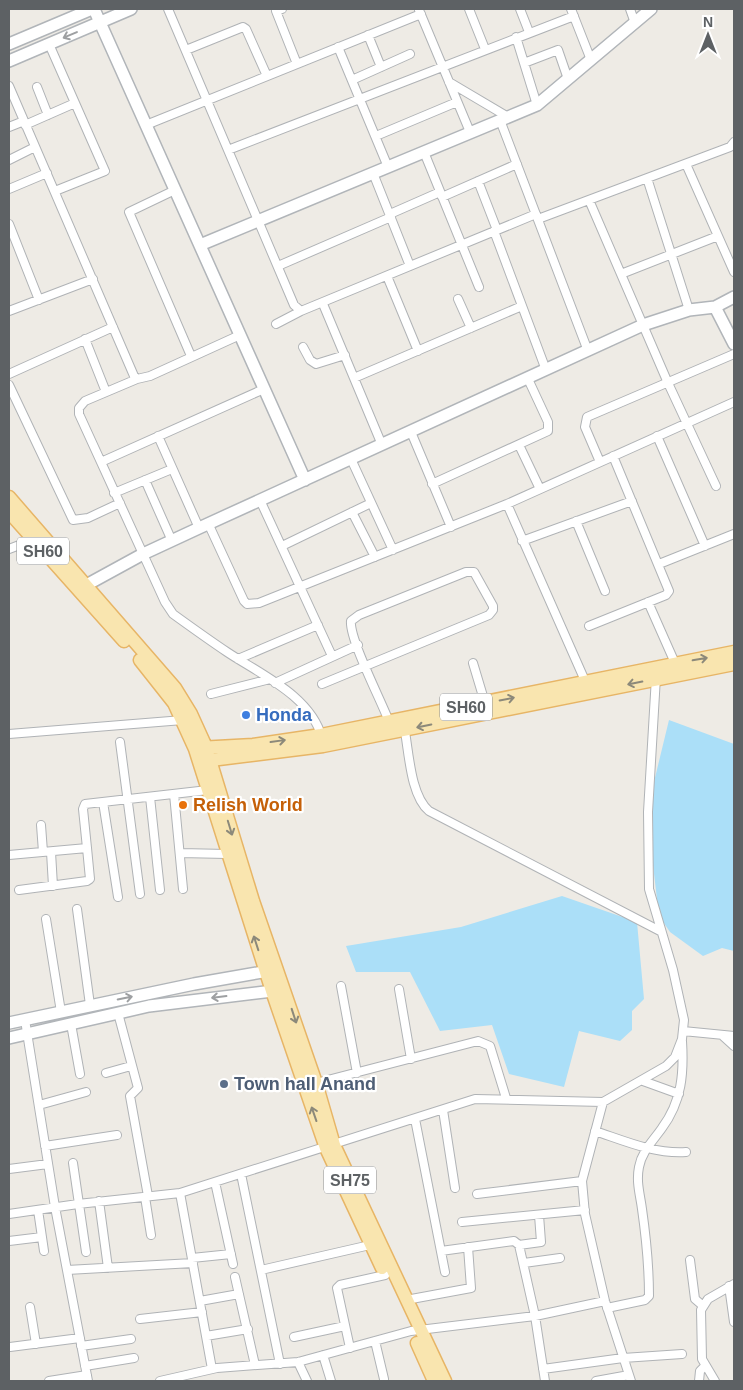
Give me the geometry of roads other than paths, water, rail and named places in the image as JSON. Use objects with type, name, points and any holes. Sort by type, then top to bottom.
[{"type":"main road","name":"SH60","points":[[9,498],[37,539]]},
{"type":"main road","name":"SH60","points":[[9,512],[37,539],[175,688],[191,714],[202,754]]},
{"type":"main road","name":"SH60","points":[[82,588],[165,690],[202,754]]},
{"type":"main road","name":"SH60","points":[[202,754],[253,744],[322,741],[656,673],[674,663],[734,652]]},
{"type":"main road","name":"SH60","points":[[398,726],[485,703],[586,683],[734,664]]},
{"type":"main road","name":"SH75","points":[[202,754],[208,790],[228,854],[272,970],[285,989],[316,1083],[330,1146],[406,1300],[434,1381]]},
{"type":"main road","name":"SH75","points":[[202,754],[250,892],[272,970],[272,990],[330,1146],[370,1245],[415,1330],[445,1381]]},
{"type":"street","points":[[9,44],[69,13],[93,9],[305,480]]},
{"type":"street","points":[[9,61],[131,9]]},
{"type":"street","points":[[168,9],[294,305],[301,311]]},
{"type":"street","points":[[282,9],[276,11],[297,64]]},
{"type":"street","points":[[470,9],[485,49]]},
{"type":"street","points":[[520,9],[529,32]]},
{"type":"street","points":[[630,9],[635,23]]},
{"type":"street","points":[[200,245],[536,105],[652,9]]},
{"type":"street","points":[[146,125],[368,35],[420,11],[470,132]]},
{"type":"street","points":[[228,150],[529,32],[572,12],[591,60]]},
{"type":"street","points":[[186,50],[243,27],[246,29],[266,76]]},
{"type":"street","points":[[368,35],[381,67]]},
{"type":"street","points":[[516,37],[536,105]]},
{"type":"street","points":[[49,44],[105,172],[54,191]]},
{"type":"street","points":[[338,47],[388,167]]},
{"type":"street","points":[[524,63],[558,50],[568,79]]},
{"type":"street","points":[[352,80],[410,54]]},
{"type":"street","points":[[449,82],[504,118],[517,164],[588,351]]},
{"type":"street","points":[[9,86],[11,98],[47,173],[131,371],[137,379]]},
{"type":"street","points":[[37,88],[48,115]]},
{"type":"street","points":[[376,136],[458,102]]},
{"type":"street","points":[[9,127],[48,115],[75,103]]},
{"type":"street","points":[[9,160],[35,147]]},
{"type":"street","points":[[276,324],[301,311],[324,304],[495,231],[589,200],[733,147]]},
{"type":"street","points":[[424,152],[479,287]]},
{"type":"street","points":[[278,266],[390,216],[517,164]]},
{"type":"street","points":[[686,164],[734,272]]},
{"type":"street","points":[[9,189],[47,173]]},
{"type":"street","points":[[373,173],[410,266]]},
{"type":"street","points":[[647,178],[689,310]]},
{"type":"street","points":[[478,181],[546,370]]},
{"type":"street","points":[[175,190],[129,212],[191,356]]},
{"type":"street","points":[[589,200],[668,383],[716,486]]},
{"type":"street","points":[[9,224],[39,300]]},
{"type":"street","points":[[621,274],[718,236]]},
{"type":"street","points":[[387,276],[418,351]]},
{"type":"street","points":[[9,311],[93,279]]},
{"type":"street","points":[[82,588],[143,554],[643,325],[689,310],[715,307],[734,297]]},
{"type":"street","points":[[458,299],[471,328]]},
{"type":"street","points":[[324,304],[382,445]]},
{"type":"street","points":[[354,378],[522,306]]},
{"type":"street","points":[[715,307],[734,344]]},
{"type":"street","points":[[9,374],[113,327]]},
{"type":"street","points":[[240,335],[150,376],[137,379],[85,401],[79,408],[81,418],[165,602],[173,614],[273,681],[308,711],[322,741]]},
{"type":"street","points":[[85,339],[106,392]]},
{"type":"street","points":[[303,347],[310,360],[316,364],[344,354]]},
{"type":"street","points":[[600,462],[585,427],[587,417],[734,354]]},
{"type":"street","points":[[432,484],[545,433],[549,426],[528,378]]},
{"type":"street","points":[[9,385],[72,520],[88,518],[120,503]]},
{"type":"street","points":[[101,462],[264,389]]},
{"type":"street","points":[[158,436],[172,468],[247,604],[259,603],[301,587],[507,504],[734,402]]},
{"type":"street","points":[[411,432],[451,527]]},
{"type":"street","points":[[657,436],[705,546]]},
{"type":"street","points":[[518,445],[540,489]]},
{"type":"street","points":[[589,626],[648,602],[669,591],[613,456]]},
{"type":"street","points":[[351,459],[393,550]]},
{"type":"street","points":[[114,493],[172,468]]},
{"type":"street","points":[[145,480],[172,541]]},
{"type":"street","points":[[260,500],[332,656]]},
{"type":"street","points":[[522,541],[632,501]]},
{"type":"street","points":[[282,546],[371,503]]},
{"type":"street","points":[[507,504],[586,683]]},
{"type":"street","points":[[352,512],[375,558]]},
{"type":"street","points":[[576,521],[605,591]]},
{"type":"street","points":[[659,564],[734,534]]},
{"type":"street","points":[[9,549],[37,539]]},
{"type":"street","points":[[322,684],[366,665],[489,615],[493,610],[493,606],[474,572],[466,572],[354,617],[351,626],[366,665],[398,726],[417,794],[423,806],[429,811],[660,931]]},
{"type":"street","points":[[648,602],[674,663]]},
{"type":"street","points":[[238,659],[318,625]]},
{"type":"street","points":[[211,694],[273,681],[358,645]]},
{"type":"street","points":[[473,663],[485,703]]},
{"type":"street","points":[[160,1381],[176,1379],[212,1369],[298,1362],[415,1330],[535,1316],[645,1300],[649,1296],[642,1207],[637,1184],[639,1167],[646,1148],[670,1115],[679,1094],[683,1070],[682,1005],[649,889],[648,812],[656,673]]},
{"type":"street","points":[[9,734],[183,720]]},
{"type":"street","points":[[120,742],[140,894]]},
{"type":"street","points":[[19,890],[87,881],[90,879],[83,806],[85,804],[208,790]]},
{"type":"street","points":[[174,794],[183,889]]},
{"type":"street","points":[[150,797],[160,890]]},
{"type":"street","points":[[103,802],[118,897]]},
{"type":"street","points":[[41,825],[43,852]]},
{"type":"street","points":[[9,855],[87,848]]},
{"type":"street","points":[[52,852],[53,886]]},
{"type":"street","points":[[180,854],[228,854]]},
{"type":"street","points":[[78,909],[90,1005]]},
{"type":"street","points":[[46,919],[61,1012]]},
{"type":"street","points":[[9,1023],[90,1005],[272,970]]},
{"type":"street","points":[[341,986],[357,1072]]},
{"type":"street","points":[[9,1038],[149,1006],[285,989]]},
{"type":"street","points":[[399,989],[411,1059]]},
{"type":"street","points":[[118,1013],[138,1088],[130,1096],[147,1197],[151,1235]]},
{"type":"street","points":[[25,1020],[55,1207],[87,1378],[49,1381]]},
{"type":"street","points":[[71,1024],[80,1074]]},
{"type":"street","points":[[683,1035],[734,1036]]},
{"type":"street","points":[[9,1214],[99,1201],[180,1193],[443,1110],[475,1098],[603,1102],[643,1081],[671,1062],[683,1035]]},
{"type":"street","points":[[723,1036],[734,1046]]},
{"type":"street","points":[[316,1083],[478,1041],[486,1042],[490,1046],[506,1098]]},
{"type":"street","points":[[106,1073],[131,1066]]},
{"type":"street","points":[[643,1081],[679,1094]]},
{"type":"street","points":[[39,1105],[86,1092]]},
{"type":"street","points":[[596,1381],[630,1378],[606,1305],[585,1210],[582,1181],[603,1102]]},
{"type":"street","points":[[443,1110],[455,1188]]},
{"type":"street","points":[[415,1119],[444,1272]]},
{"type":"street","points":[[595,1131],[646,1148],[674,1153],[686,1152]]},
{"type":"street","points":[[46,1146],[117,1135]]},
{"type":"street","points":[[73,1163],[86,1252]]},
{"type":"street","points":[[9,1168],[48,1164]]},
{"type":"street","points":[[240,1174],[280,1364]]},
{"type":"street","points":[[477,1194],[582,1181]]},
{"type":"street","points":[[215,1182],[233,1264]]},
{"type":"street","points":[[180,1193],[212,1369]]},
{"type":"street","points":[[99,1201],[108,1268]]},
{"type":"street","points":[[38,1210],[44,1251]]},
{"type":"street","points":[[462,1222],[585,1210]]},
{"type":"street","points":[[441,1251],[514,1241],[520,1245],[541,1242],[539,1215]]},
{"type":"street","points":[[9,1241],[42,1237]]},
{"type":"street","points":[[261,1270],[370,1245]]},
{"type":"street","points":[[520,1245],[535,1316],[545,1381]]},
{"type":"street","points":[[406,1300],[471,1288],[468,1247]]},
{"type":"street","points":[[67,1270],[193,1261],[230,1254]]},
{"type":"street","points":[[524,1263],[560,1258]]},
{"type":"street","points":[[690,1260],[695,1299],[702,1305]]},
{"type":"street","points":[[350,1348],[337,1288],[340,1285],[385,1275]]},
{"type":"street","points":[[235,1278],[255,1365]]},
{"type":"street","points":[[716,1381],[704,1366],[701,1353],[702,1305],[708,1299],[732,1285],[734,1322]]},
{"type":"street","points":[[200,1301],[239,1294]]},
{"type":"street","points":[[30,1307],[36,1344]]},
{"type":"street","points":[[140,1319],[202,1312]]},
{"type":"street","points":[[294,1337],[344,1326]]},
{"type":"street","points":[[206,1336],[248,1329]]},
{"type":"street","points":[[10,1347],[131,1339]]},
{"type":"street","points":[[375,1341],[384,1379]]},
{"type":"street","points":[[543,1369],[623,1358],[682,1354]]},
{"type":"street","points":[[323,1355],[331,1381]]},
{"type":"street","points":[[85,1366],[134,1358]]},
{"type":"street","points":[[298,1362],[308,1381]]},
{"type":"street","points":[[699,1381],[700,1372],[704,1366]]},
{"type":"water","points":[[669,720],[734,744],[734,951],[722,948],[703,956],[670,932],[659,916],[653,865],[653,786]]},
{"type":"water","points":[[562,896],[637,922],[644,999],[632,1011],[632,1030],[620,1041],[579,1031],[564,1087],[509,1074],[492,1025],[440,1031],[410,972],[356,972],[346,946],[461,927]]},
{"type":"place","name":"Honda","points":[[246,715]]},
{"type":"place","name":"Relish World","points":[[183,805]]},
{"type":"place","name":"Town hall Anand","points":[[224,1084]]}]
